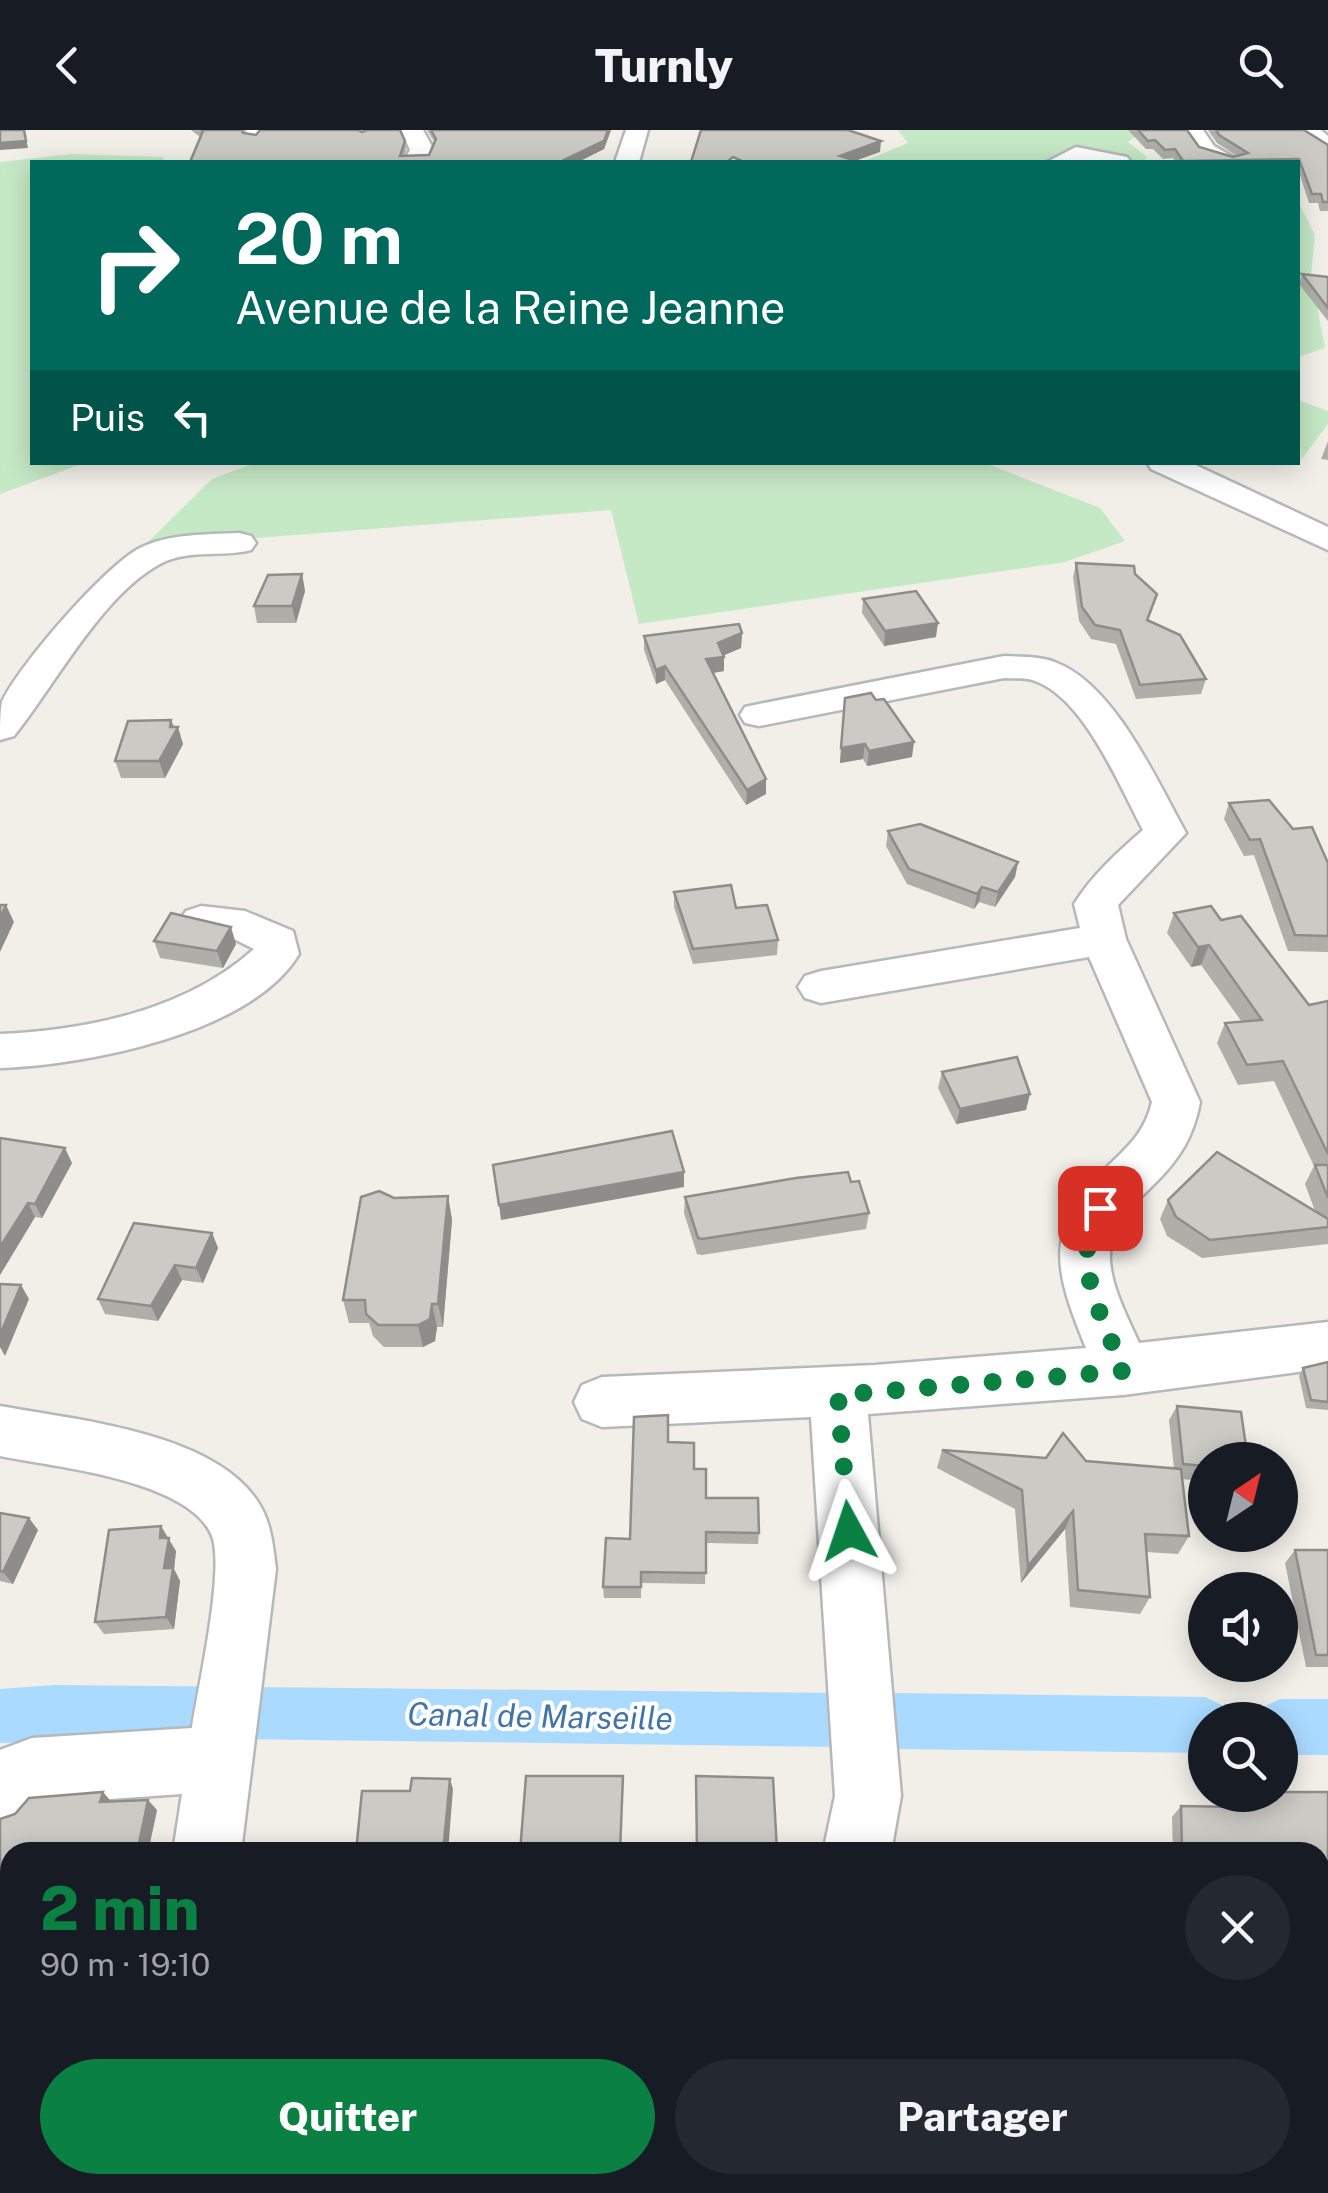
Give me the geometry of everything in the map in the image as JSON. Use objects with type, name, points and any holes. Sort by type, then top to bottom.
[{"type":"street","points":[[412,130],[422,150],[416,160]]},
{"type":"street","points":[[628,160],[637,130]]},
{"type":"street","points":[[1191,130],[1206,151],[1226,160]]},
{"type":"street","points":[[1307,130],[1328,148]]},
{"type":"street","points":[[1063,160],[1076,154],[1108,160]]},
{"type":"street","points":[[1168,465],[1328,540]]},
{"type":"street","points":[[0,728],[106,594],[140,564],[176,548],[239,543]]},
{"type":"street","points":[[759,715],[1004,667],[1043,670],[1070,685],[1112,741],[1165,833],[1114,879],[1096,904],[1104,939],[1176,1102],[1175,1124],[1156,1151],[1100,1208],[1086,1232],[1084,1263],[1123,1371]]},
{"type":"street","points":[[0,1052],[57,1048],[124,1032],[235,991],[276,954],[277,942],[245,926],[201,920]]},
{"type":"street","points":[[821,987],[1104,939]]},
{"type":"street","points":[[602,1402],[838,1395],[1123,1371],[1328,1345]]},
{"type":"street","points":[[838,1395],[860,1670],[862,1824]]},
{"type":"street","points":[[0,1432],[146,1461],[206,1487],[238,1523],[246,1569],[209,1842]]},
{"type":"street","points":[[0,1796],[19,1775],[32,1771],[223,1748]]},
{"type":"green space","points":[[898,130],[1139,130],[1142,132],[1128,142],[1146,156],[1145,160],[867,160],[908,143]]},
{"type":"green space","points":[[72,154],[164,160],[30,160],[30,465],[79,465],[0,494],[0,162]]},
{"type":"green space","points":[[1300,205],[1315,235],[1311,275],[1325,348],[1300,356]]},
{"type":"green space","points":[[1300,401],[1328,411],[1328,424],[1301,460]]},
{"type":"green space","points":[[250,465],[990,465],[1100,508],[1125,541],[1065,562],[639,624],[611,510],[143,547],[212,479]]},
{"type":"building","points":[[0,130],[24,130],[26,141],[0,143]]},
{"type":"building","points":[[242,130],[256,135],[260,130],[400,130],[405,141],[400,156],[429,155],[436,139],[431,130],[608,130],[604,141],[564,160],[191,160],[203,131]]},
{"type":"building","points":[[701,130],[848,130],[881,141],[840,156],[853,160],[692,160]]},
{"type":"building","points":[[1138,130],[1187,130],[1199,147],[1233,157],[1248,153],[1216,130],[1304,130],[1328,145],[1328,202],[1323,202],[1321,194],[1312,194],[1299,159],[1182,160],[1175,149],[1165,150],[1155,140],[1148,141]]},
{"type":"building","points":[[1302,274],[1328,277],[1328,308]]},
{"type":"building","points":[[1076,563],[1134,566],[1135,574],[1157,594],[1147,620],[1180,635],[1206,679],[1140,685],[1120,630],[1095,625],[1082,607]]},
{"type":"building","points":[[302,574],[292,606],[254,606],[268,575]]},
{"type":"building","points":[[916,591],[938,623],[885,631],[863,599]]},
{"type":"building","points":[[739,624],[742,633],[718,643],[724,657],[706,659],[766,779],[747,790],[665,666],[656,670],[644,636]]},
{"type":"building","points":[[871,693],[876,700],[884,699],[914,742],[869,751],[865,744],[841,748],[845,698]]},
{"type":"building","points":[[171,720],[170,727],[178,727],[159,761],[115,761],[128,721]]},
{"type":"building","points":[[1269,800],[1293,829],[1312,827],[1328,863],[1328,936],[1295,935],[1260,839],[1250,840],[1229,803]]},
{"type":"building","points":[[920,824],[1018,862],[998,892],[982,887],[977,894],[909,869],[888,831]]},
{"type":"building","points":[[731,885],[736,908],[767,905],[778,940],[693,949],[674,892]]},
{"type":"building","points":[[1211,906],[1221,920],[1241,916],[1309,1005],[1328,1001],[1328,1154],[1283,1061],[1247,1065],[1225,1023],[1262,1020],[1209,945],[1198,947],[1174,913]]},
{"type":"building","points":[[171,913],[231,927],[217,951],[154,941]]},
{"type":"building","points":[[1017,1057],[1030,1094],[960,1109],[942,1072]]},
{"type":"building","points":[[672,1131],[684,1172],[499,1205],[493,1165]]},
{"type":"building","points":[[0,1138],[65,1148],[35,1204],[28,1203],[0,1247]]},
{"type":"building","points":[[1217,1152],[1328,1219],[1328,1227],[1210,1240],[1176,1217],[1168,1200]]},
{"type":"building","points":[[1315,1165],[1328,1165],[1328,1198]]},
{"type":"building","points":[[848,1172],[851,1182],[859,1181],[869,1213],[702,1239],[698,1238],[685,1197],[796,1178]]},
{"type":"building","points":[[379,1191],[394,1198],[448,1196],[438,1304],[432,1304],[430,1319],[418,1325],[378,1325],[366,1314],[365,1300],[343,1300],[361,1197]]},
{"type":"building","points":[[134,1223],[212,1233],[196,1268],[175,1265],[151,1306],[98,1299]]},
{"type":"building","points":[[0,1284],[21,1285],[0,1335]]},
{"type":"building","points":[[1328,1362],[1328,1402],[1311,1400],[1303,1368]]},
{"type":"building","points":[[1177,1406],[1241,1412],[1245,1442],[1188,1442],[1188,1464],[1183,1464]]},
{"type":"building","points":[[668,1415],[668,1442],[694,1443],[694,1469],[706,1469],[706,1498],[758,1498],[759,1533],[706,1532],[706,1573],[641,1572],[641,1587],[603,1587],[606,1538],[630,1539],[634,1417]]},
{"type":"building","points":[[1063,1433],[1086,1461],[1181,1469],[1188,1536],[1145,1534],[1150,1597],[1078,1590],[1073,1511],[1028,1566],[1022,1490],[942,1450],[1046,1458]]},
{"type":"building","points":[[0,1513],[29,1518],[3,1572],[0,1571]]},
{"type":"building","points":[[161,1526],[160,1538],[169,1538],[164,1568],[173,1568],[166,1617],[95,1622],[109,1530]]},
{"type":"building","points":[[1298,1550],[1328,1550],[1328,1655],[1316,1655]]},
{"type":"building","points":[[526,1776],[623,1776],[620,1842],[521,1842]]},
{"type":"building","points":[[696,1776],[773,1778],[777,1842],[697,1842]]},
{"type":"building","points":[[412,1778],[450,1779],[444,1842],[357,1842],[362,1791],[410,1791]]},
{"type":"building","points":[[103,1792],[100,1802],[148,1800],[139,1842],[0,1842],[0,1819],[15,1814],[29,1798]]},
{"type":"building","points":[[1298,1792],[1328,1792],[1328,1842],[1182,1842],[1181,1806],[1188,1806],[1188,1812],[1298,1812]]},
{"type":"waterway","name":"Canal de Marseille","points":[[0,1716],[53,1712],[216,1712]]},
{"type":"waterway","name":"Canal de Marseille","points":[[239,1712],[841,1720]]},
{"type":"waterway","name":"Canal de Marseille","points":[[894,1721],[1188,1725]]},
{"type":"waterway","name":"Canal de Marseille","points":[[1298,1727],[1328,1727]]},
{"type":"route","points":[[849,1531],[838,1395],[1123,1371],[1084,1263],[1086,1232],[1100,1208]]}]
